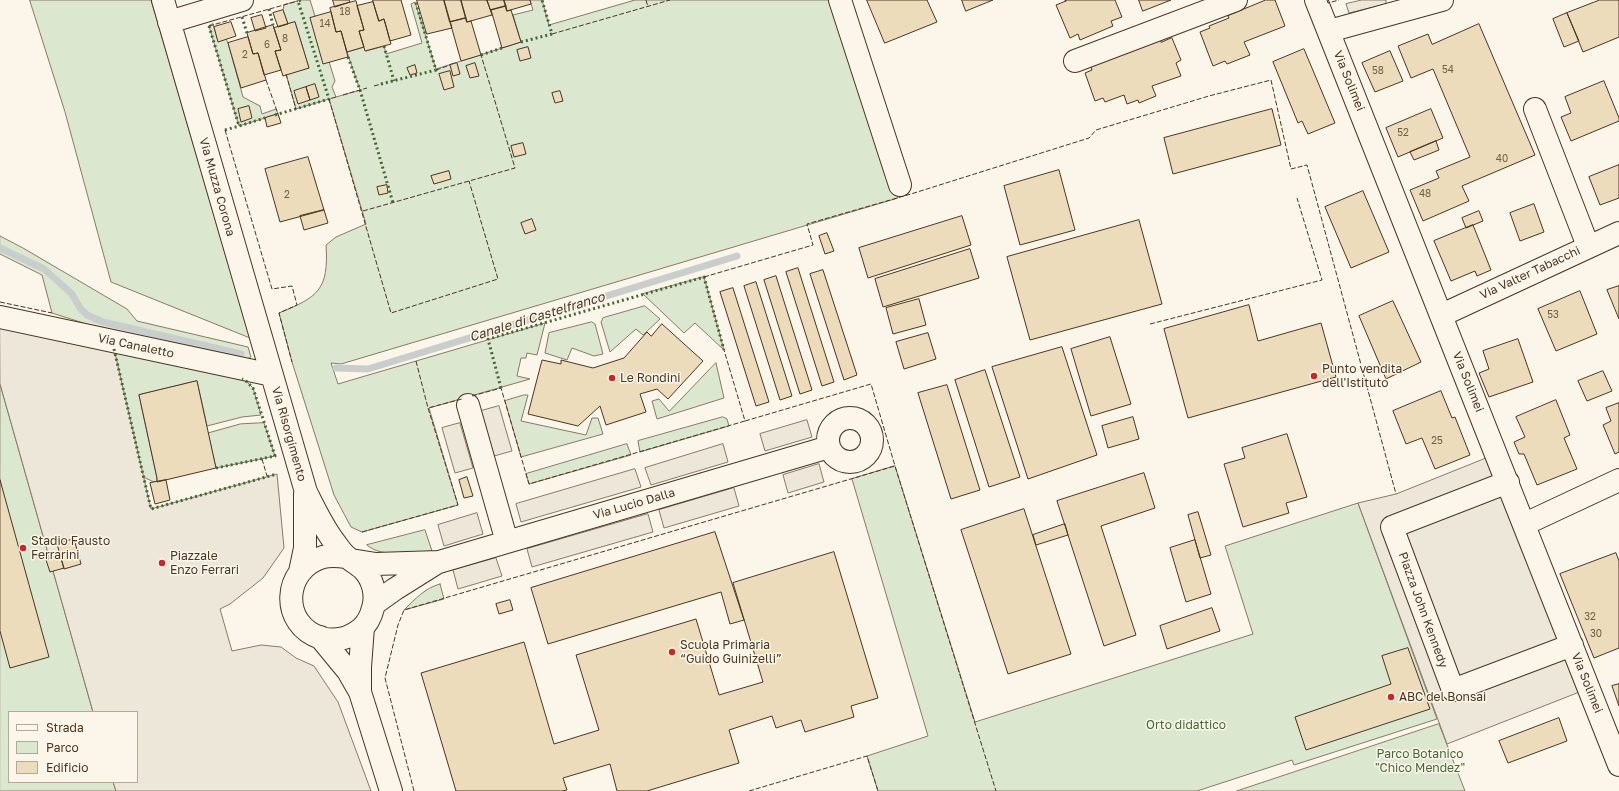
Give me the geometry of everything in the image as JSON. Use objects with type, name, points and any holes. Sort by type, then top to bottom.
[{"type":"street","name":"Via Muzza Corona","points":[[163,0],[272,375]]},
{"type":"street","points":[[169,22],[242,0]]},
{"type":"street","points":[[840,0],[900,185]]},
{"type":"street","points":[[1075,61],[1236,0]]},
{"type":"street","name":"Via Solimei","points":[[1316,0],[1619,765]]},
{"type":"street","points":[[1329,31],[1442,0]]},
{"type":"street","points":[[1535,109],[1588,246]]},
{"type":"street","name":"Via Valter Tabacchi","points":[[1442,315],[1619,232]]},
{"type":"street","name":"Via Canaletto","points":[[0,317],[272,375]]},
{"type":"street","name":"Via Risorgimento","points":[[272,375],[306,492],[332,539],[349,559],[364,570],[370,578],[374,588],[374,604],[371,615],[363,627],[349,637],[338,640],[320,638]]},
{"type":"street","points":[[468,405],[507,542]]},
{"type":"street","name":"Via Lucio Dalla","points":[[349,559],[376,564],[439,562],[828,447]]},
{"type":"street","points":[[1524,524],[1619,480]]},
{"type":"street","name":"Piazza John Kennedy","points":[[1508,482],[1392,527],[1453,690],[1572,645]]},
{"type":"street","name":"Via Risorgimento","points":[[306,492],[304,548],[300,572],[292,588],[291,599],[293,611],[305,630],[320,638],[348,671],[360,692],[391,791]]},
{"type":"street","name":"Via Risorgimento","points":[[300,572],[313,561],[324,557],[349,559]]},
{"type":"street","name":"Via Lucio Dalla","points":[[374,604],[394,589],[439,562]]},
{"type":"street","name":"Via Risorgimento","points":[[360,692],[363,627]]},
{"type":"green space","points":[[30,0],[151,0],[250,338],[111,282],[65,112]]},
{"type":"green space","points":[[301,0],[310,0],[335,81],[332,87],[336,97],[360,90],[347,52],[364,47],[366,51],[384,46],[386,54],[422,43],[411,4],[415,2],[436,69],[521,42],[513,15],[533,10],[530,0],[542,0],[549,25],[635,0],[833,0],[898,198],[341,364],[331,363],[338,384],[545,323],[537,355],[527,353],[526,358],[521,358],[517,376],[530,379],[429,408],[458,505],[362,532],[351,527],[334,495],[292,362],[279,313],[303,302],[318,290],[323,282],[325,272],[326,245],[336,237],[366,224],[329,99],[296,109],[286,74],[309,68],[295,22],[288,24],[283,10],[284,5]]},
{"type":"green space","points":[[213,24],[218,41],[226,39],[228,43],[243,97],[260,106],[262,114],[276,109],[278,114],[239,126],[209,26]]},
{"type":"green space","points":[[0,236],[127,309],[137,321],[248,347],[251,357],[245,360],[99,328],[52,313],[42,275],[0,254]]},
{"type":"green space","points":[[704,277],[724,350],[695,323],[684,333],[643,294]]},
{"type":"green space","points":[[645,306],[660,319],[643,335],[636,329],[610,352],[601,322],[603,318]]},
{"type":"green space","points":[[592,322],[595,324],[603,354],[594,356],[572,348],[567,360],[545,353],[549,333]]},
{"type":"green space","points":[[114,349],[245,380],[253,388],[261,415],[242,417],[207,426],[197,381],[139,395],[157,478],[157,482],[154,482],[143,477]]},
{"type":"green space","points":[[716,363],[724,398],[657,419],[652,401],[659,399],[669,411]]},
{"type":"green space","name":"Stadio Fausto Ferrarini","points":[[0,384],[93,711],[8,711],[8,783],[113,783],[116,791],[0,791]]},
{"type":"green space","points":[[528,395],[521,421],[586,435],[592,418],[598,418],[603,434],[521,457],[505,401]]},
{"type":"green space","points":[[723,417],[727,419],[729,426],[640,452],[638,441]]},
{"type":"green space","points":[[264,423],[275,456],[216,468],[208,433],[240,424]]},
{"type":"green space","points":[[627,444],[631,455],[529,484],[526,474]]},
{"type":"green space","name":"Orto didattico","points":[[895,466],[975,722],[1253,634],[1225,546],[1358,503],[1437,719],[1294,765],[1292,760],[1197,791],[878,791],[867,756],[928,736],[852,479]]},
{"type":"green space","points":[[425,530],[432,551],[398,554],[380,552],[367,545]]},
{"type":"green space","points":[[440,584],[444,599],[404,610],[425,591]]},
{"type":"green space","name":"Parco Botanico \"Chico Mendez\"","points":[[1439,724],[1465,791],[1237,791]]},
{"type":"shaded area","points":[[1362,0],[1386,0],[1386,4],[1349,13],[1346,4]]},
{"type":"shaded area","name":"Piazzale Enzo Ferrari","points":[[0,325],[114,349],[151,509],[277,474],[284,548],[263,578],[230,604],[220,609],[232,651],[261,645],[281,647],[296,658],[314,666],[338,702],[371,791],[116,791],[113,783],[138,783],[138,711],[93,711],[0,384]]},
{"type":"shaded area","points":[[499,406],[512,451],[494,456],[481,411]]},
{"type":"shaded area","points":[[807,420],[812,437],[765,451],[760,434]]},
{"type":"shaded area","points":[[460,423],[473,468],[455,473],[442,428]]},
{"type":"shaded area","points":[[723,444],[728,462],[651,485],[645,468]]},
{"type":"shaded area","points":[[1487,458],[1582,691],[1447,744],[1358,503],[1396,494]]},
{"type":"shaded area","points":[[819,464],[824,482],[788,493],[783,475]]},
{"type":"shaded area","points":[[635,469],[641,487],[521,522],[516,504]]},
{"type":"shaded area","points":[[734,488],[739,506],[664,528],[659,510]]},
{"type":"shaded area","points":[[477,513],[483,534],[444,546],[438,525]]},
{"type":"shaded area","points":[[648,514],[653,532],[532,567],[527,549]]},
{"type":"shaded area","points":[[496,558],[502,576],[458,589],[453,570]]},
{"type":"building","points":[[333,0],[349,0],[350,2],[335,7]]},
{"type":"building","points":[[373,0],[401,0],[411,35],[390,41],[384,19],[379,21]]},
{"type":"building","points":[[417,0],[444,0],[452,28],[427,34]]},
{"type":"building","points":[[444,0],[461,0],[466,18],[450,22]]},
{"type":"building","points":[[461,0],[487,0],[492,15],[467,22]]},
{"type":"building","points":[[487,0],[504,0],[506,6],[491,10]]},
{"type":"building","points":[[504,0],[530,0],[531,4],[507,11]]},
{"type":"building","points":[[867,0],[927,0],[937,22],[885,43]]},
{"type":"building","points":[[962,0],[993,0],[966,11]]},
{"type":"building","points":[[1065,0],[1115,0],[1122,17],[1111,21],[1113,26],[1080,40],[1078,34],[1070,38],[1056,5],[1066,1]]},
{"type":"building","points":[[1139,0],[1171,0],[1143,11]]},
{"type":"building","points":[[1266,0],[1275,0],[1285,26],[1244,42],[1250,55],[1227,64],[1225,61],[1213,66],[1200,32],[1210,28],[1209,26],[1229,18],[1228,16]]},
{"type":"building","points":[[1600,0],[1619,0],[1619,37],[1583,52],[1567,13]]},
{"type":"building","points":[[356,1],[364,30],[359,31],[364,47],[347,52],[341,31],[336,32],[330,8]]},
{"type":"building","points":[[373,2],[379,21],[384,19],[391,44],[365,51],[359,31],[364,30],[357,6]]},
{"type":"building","points":[[506,6],[507,11],[511,10],[521,42],[502,48],[491,10]]},
{"type":"building","points":[[283,10],[288,24],[278,27],[273,13]]},
{"type":"building","points":[[331,12],[336,32],[341,31],[348,57],[323,64],[310,18]]},
{"type":"building","points":[[1567,13],[1579,41],[1564,47],[1553,19]]},
{"type":"building","points":[[262,15],[266,28],[255,31],[251,18]]},
{"type":"building","points":[[466,18],[467,22],[471,21],[481,55],[461,61],[450,22]]},
{"type":"building","points":[[231,22],[236,36],[218,42],[214,27]]},
{"type":"building","points":[[295,22],[309,68],[283,76],[275,51],[281,50],[274,28]]},
{"type":"building","points":[[1479,24],[1535,155],[1462,186],[1469,201],[1423,221],[1410,190],[1439,178],[1436,171],[1470,157],[1433,69],[1411,78],[1398,46],[1428,34],[1432,44]]},
{"type":"building","points":[[273,25],[281,50],[275,51],[281,70],[264,75],[258,53],[253,54],[247,33]]},
{"type":"building","points":[[248,37],[253,54],[258,53],[266,80],[241,88],[228,43]]},
{"type":"building","points":[[1172,38],[1181,60],[1176,63],[1181,76],[1152,86],[1156,96],[1139,103],[1138,100],[1127,104],[1124,95],[1105,102],[1103,98],[1095,101],[1085,73],[1092,70],[1090,65],[1160,39],[1161,42]]},
{"type":"building","points":[[528,47],[531,58],[520,61],[517,50]]},
{"type":"building","points":[[1304,49],[1335,123],[1308,134],[1302,121],[1298,123],[1273,62]]},
{"type":"building","points":[[1390,51],[1403,81],[1375,92],[1362,63]]},
{"type":"building","points":[[457,63],[460,74],[453,76],[450,65]]},
{"type":"building","points":[[475,63],[479,76],[470,78],[466,66]]},
{"type":"building","points":[[415,65],[417,73],[410,75],[407,68]]},
{"type":"building","points":[[450,71],[454,87],[444,90],[439,74]]},
{"type":"building","points":[[1604,81],[1619,121],[1571,141],[1561,117],[1571,113],[1565,97]]},
{"type":"building","points":[[315,84],[319,97],[310,100],[306,87]]},
{"type":"building","points":[[306,87],[310,100],[298,104],[294,91]]},
{"type":"building","points":[[560,91],[563,101],[555,103],[552,93]]},
{"type":"building","points":[[249,106],[252,118],[241,122],[238,109]]},
{"type":"building","points":[[1272,109],[1281,145],[1173,174],[1164,138]]},
{"type":"building","points":[[1431,109],[1443,138],[1398,157],[1386,128]]},
{"type":"building","points":[[278,114],[281,123],[267,127],[265,118]]},
{"type":"building","points":[[1436,141],[1439,150],[1414,160],[1410,152]]},
{"type":"building","points":[[523,143],[526,154],[514,157],[511,146]]},
{"type":"building","points":[[308,157],[324,210],[280,222],[265,169]]},
{"type":"building","points":[[1619,165],[1619,198],[1600,205],[1589,177]]},
{"type":"building","points":[[1059,170],[1075,230],[1020,245],[1004,186]]},
{"type":"building","points":[[449,171],[451,179],[434,184],[431,176]]},
{"type":"building","points":[[387,185],[388,193],[379,195],[377,187]]},
{"type":"building","points":[[1363,191],[1389,252],[1351,268],[1325,207]]},
{"type":"building","points":[[1534,204],[1544,232],[1520,241],[1510,213]]},
{"type":"building","points":[[324,210],[328,223],[304,230],[300,216]]},
{"type":"building","points":[[1479,211],[1483,221],[1466,228],[1462,218]]},
{"type":"building","points":[[962,216],[971,245],[868,278],[859,248]]},
{"type":"building","points":[[532,219],[536,230],[525,234],[521,223]]},
{"type":"building","points":[[1139,220],[1162,304],[1030,340],[1007,257]]},
{"type":"building","points":[[1473,225],[1491,270],[1477,276],[1475,271],[1451,281],[1434,241]]},
{"type":"building","points":[[827,233],[834,251],[825,254],[819,236]]},
{"type":"building","points":[[970,249],[979,278],[883,307],[875,279]]},
{"type":"building","points":[[798,268],[834,382],[822,386],[786,272]]},
{"type":"building","points":[[823,270],[857,375],[844,380],[810,274]]},
{"type":"building","points":[[776,276],[812,390],[800,394],[764,280]]},
{"type":"building","points":[[756,282],[792,396],[780,400],[744,286]]},
{"type":"building","points":[[1619,286],[1619,319],[1607,290]]},
{"type":"building","points":[[733,288],[769,402],[756,406],[720,292]]},
{"type":"building","points":[[1580,291],[1597,334],[1556,351],[1538,309]]},
{"type":"building","points":[[919,299],[926,325],[893,334],[886,308]]},
{"type":"building","points":[[1393,301],[1421,362],[1386,379],[1359,316]]},
{"type":"building","points":[[1249,305],[1258,341],[1321,323],[1336,377],[1188,418],[1164,329]]},
{"type":"building","name":"Le Rondini","points":[[662,324],[703,361],[668,399],[657,389],[640,394],[646,412],[606,425],[600,406],[578,426],[528,414],[542,360],[561,364],[561,360],[593,368],[624,358],[647,332],[651,336]]},
{"type":"building","points":[[928,333],[936,359],[904,369],[896,342]]},
{"type":"building","points":[[1110,337],[1131,404],[1091,416],[1071,349]]},
{"type":"building","points":[[1518,339],[1533,382],[1489,397],[1479,373],[1489,369],[1483,351]]},
{"type":"building","points":[[1062,347],[1097,455],[1028,479],[992,367]]},
{"type":"building","points":[[985,370],[1020,477],[989,487],[955,380]]},
{"type":"building","points":[[1603,371],[1612,391],[1587,401],[1578,381]]},
{"type":"building","points":[[197,381],[216,468],[157,482],[139,395]]},
{"type":"building","points":[[947,385],[980,490],[951,499],[918,393]]},
{"type":"building","points":[[1441,391],[1452,418],[1455,417],[1470,455],[1435,469],[1422,438],[1406,444],[1393,411]]},
{"type":"building","points":[[1556,400],[1570,435],[1564,438],[1577,469],[1537,485],[1524,454],[1519,454],[1514,442],[1525,437],[1516,417]]},
{"type":"building","points":[[1619,403],[1619,452],[1615,454],[1603,425],[1611,421],[1606,408]]},
{"type":"building","points":[[1133,417],[1139,439],[1108,448],[1102,426]]},
{"type":"building","points":[[1287,434],[1307,497],[1286,503],[1289,513],[1243,527],[1224,464],[1245,458],[1242,448]]},
{"type":"building","points":[[1144,473],[1155,508],[1101,526],[1136,635],[1104,646],[1057,501]]},
{"type":"building","points":[[467,477],[473,496],[464,498],[459,480]]},
{"type":"building","points":[[0,480],[49,657],[10,668],[0,631]]},
{"type":"building","points":[[166,480],[170,500],[155,504],[150,483]]},
{"type":"building","points":[[1024,509],[1071,654],[1008,674],[961,530]]},
{"type":"building","points":[[1198,512],[1211,555],[1200,558],[1188,515]]},
{"type":"building","points":[[1065,524],[1068,535],[1036,545],[1033,535]]},
{"type":"building","points":[[715,532],[744,620],[730,624],[721,592],[548,644],[531,588]]},
{"type":"building","points":[[74,539],[81,564],[64,569],[57,544]]},
{"type":"building","points":[[1195,540],[1211,594],[1186,602],[1170,548]]},
{"type":"building","points":[[834,552],[878,698],[851,706],[854,717],[805,732],[801,720],[776,728],[772,716],[729,730],[739,763],[647,791],[617,791],[610,764],[563,778],[567,790],[562,791],[456,791],[421,673],[524,642],[554,744],[599,730],[576,655],[696,619],[719,695],[763,682],[733,583]]},
{"type":"building","points":[[1616,553],[1619,561],[1619,648],[1594,658],[1560,574]]},
{"type":"building","points":[[60,555],[64,568],[50,572],[46,560]]},
{"type":"building","points":[[510,600],[513,610],[499,614],[496,604]]},
{"type":"building","points":[[1212,608],[1220,631],[1167,649],[1160,626]]},
{"type":"building","name":"ABC del Bonsai","points":[[1408,648],[1430,709],[1306,750],[1295,717],[1391,684],[1382,656]]},
{"type":"building","points":[[1619,684],[1619,706],[1612,686]]},
{"type":"building","points":[[1559,718],[1567,741],[1508,763],[1499,741]]},
{"type":"waterway","name":"Canale di Castelfranco","points":[[0,248],[44,269],[72,294],[80,308],[87,315],[103,322],[241,354]]},
{"type":"waterway","name":"Canale di Castelfranco","points":[[336,368],[368,369],[737,256]]},
{"type":"hedge","points":[[275,115],[329,99],[298,1],[301,0]]},
{"type":"hedge","points":[[381,84],[436,70],[415,0]]},
{"type":"hedge","points":[[521,42],[552,34],[542,0]]},
{"type":"hedge","points":[[269,9],[273,25]]},
{"type":"hedge","points":[[242,17],[247,33]]},
{"type":"hedge","points":[[209,26],[239,126],[268,117]]},
{"type":"hedge","points":[[384,46],[394,81]]},
{"type":"hedge","points":[[481,55],[502,48]]},
{"type":"hedge","points":[[348,57],[360,90],[393,203]]},
{"type":"hedge","points":[[225,130],[239,126]]},
{"type":"hedge","points":[[501,388],[488,339],[704,277],[724,350]]},
{"type":"hedge","points":[[114,349],[151,509],[277,474]]},
{"type":"hedge","points":[[216,468],[275,456],[253,388],[242,379]]},
{"type":"fence","points":[[646,0],[648,7]]},
{"type":"fence","points":[[552,34],[670,0]]},
{"type":"fence","points":[[1327,0],[1328,3],[1339,0]]},
{"type":"fence","points":[[209,26],[298,1]]},
{"type":"fence","points":[[363,211],[515,168],[481,55]]},
{"type":"fence","points":[[436,70],[450,65]]},
{"type":"fence","points":[[286,74],[296,109]]},
{"type":"fence","points":[[266,80],[278,114]]},
{"type":"fence","points":[[704,277],[813,245],[807,224],[911,194],[1089,138],[1096,130],[1209,96],[1271,80],[1291,169],[1307,165],[1396,494]]},
{"type":"fence","points":[[374,86],[381,84]]},
{"type":"fence","points":[[343,95],[367,88]]},
{"type":"fence","points":[[336,97],[329,99],[391,313],[498,279],[469,181]]},
{"type":"fence","points":[[225,130],[272,289],[292,286],[297,305],[279,313],[292,362]]},
{"type":"fence","points":[[1150,324],[1322,280],[1297,198]]},
{"type":"fence","points":[[0,302],[52,313]]},
{"type":"fence","points":[[472,396],[501,388],[529,484],[745,421],[724,350]]},
{"type":"fence","points":[[416,361],[428,408]]},
{"type":"fence","points":[[745,421],[871,384],[895,466]]},
{"type":"fence","points":[[362,532],[458,505],[428,408],[462,399]]},
{"type":"fence","points":[[262,459],[267,476]]},
{"type":"fence","points":[[414,791],[385,678],[398,625],[404,610],[895,466],[996,791]]},
{"type":"fence","points":[[749,791],[867,756],[878,791]]},
{"type":"place","name":"Punto vendita dell'Istituto","points":[[1314,376]]},
{"type":"place","name":"Le Rondini","points":[[612,378]]},
{"type":"place","name":"Stadio Fausto Ferrarini","points":[[23,548]]},
{"type":"place","name":"Piazzale Enzo Ferrari","points":[[162,563]]},
{"type":"place","name":"Scuola Primaria “Guido Guinizelli”","points":[[672,652]]},
{"type":"place","name":"ABC del Bonsai","points":[[1391,697]]}]
